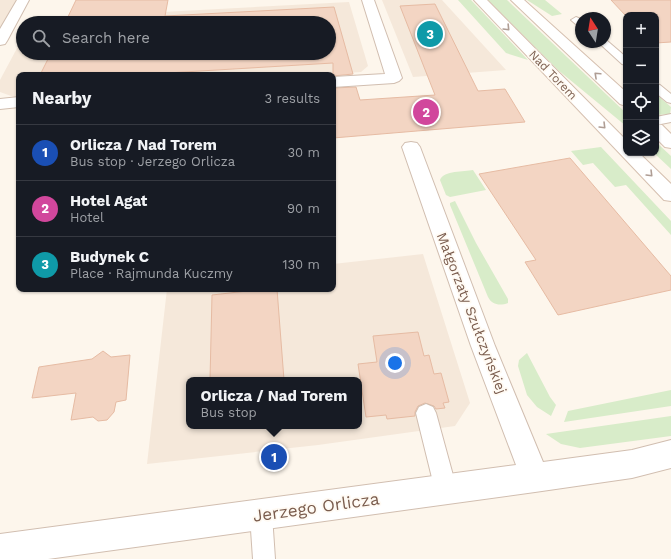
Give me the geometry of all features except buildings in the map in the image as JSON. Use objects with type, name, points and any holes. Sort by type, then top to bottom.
[{"type":"street","points":[[0,41],[23,0]]},
{"type":"street","points":[[336,82],[394,78],[368,0]]},
{"type":"street","name":"Nad Torem","points":[[480,0],[623,147]]},
{"type":"street","points":[[517,0],[623,98]]},
{"type":"street","points":[[0,104],[16,102]]},
{"type":"street","points":[[659,132],[671,143]]},
{"type":"street","name":"Małgorzaty Szułczyńskiej","points":[[411,147],[483,346],[535,478]]},
{"type":"street","points":[[632,156],[671,195]]},
{"type":"street","name":"Jerzego Orlicza","points":[[0,550],[535,478],[632,464],[671,454]]},
{"type":"street","name":"Jerzego Orlicza","points":[[632,464],[671,463]]},
{"type":"lane","points":[[610,48],[623,59]]},
{"type":"lane","points":[[659,90],[671,100]]},
{"type":"lane","points":[[659,120],[671,118]]},
{"type":"lane","points":[[426,413],[446,490]]},
{"type":"lane","points":[[262,515],[264,559]]},
{"type":"shaded area","points":[[0,0],[23,0],[0,41]]},
{"type":"shaded area","points":[[382,0],[442,0],[506,70],[413,77]]},
{"type":"shaded area","points":[[349,2],[368,66],[361,72],[336,74],[336,72],[16,72],[16,97],[0,92],[0,80],[16,50],[16,60],[336,60],[336,16],[88,16]]},
{"type":"shaded area","points":[[423,254],[470,403],[455,426],[318,445],[147,464],[167,292],[336,292],[336,264]]},
{"type":"green space","points":[[458,0],[471,0],[528,60],[506,53]]},
{"type":"green space","points":[[488,0],[507,0],[623,110],[623,124],[558,70]]},
{"type":"green space","points":[[527,0],[545,0],[562,14],[552,16]]},
{"type":"green space","points":[[659,97],[671,107],[670,114],[659,115]]},
{"type":"green space","points":[[659,145],[671,156],[671,169],[657,156],[659,156]]},
{"type":"green space","points":[[601,147],[671,221],[671,235],[626,185],[615,187],[593,163],[583,165],[571,151]]},
{"type":"green space","points":[[473,170],[486,190],[450,197],[446,195],[440,180],[442,177],[450,173]]},
{"type":"green space","points":[[455,201],[476,243],[508,299],[508,303],[496,304],[488,297],[450,205],[450,203]]},
{"type":"green space","points":[[527,353],[550,397],[556,405],[551,416],[537,407],[527,395],[518,366],[519,360]]},
{"type":"green space","points":[[671,390],[671,406],[564,422],[568,411]]},
{"type":"green space","points":[[671,416],[671,436],[580,448],[561,444],[546,434]]},
{"type":"place","name":"Budynek C","points":[[430,34]]},
{"type":"place","name":"Hotel Agat","points":[[426,112]]},
{"type":"place","name":"Orlicza / Nad Torem","points":[[274,457]]}]
